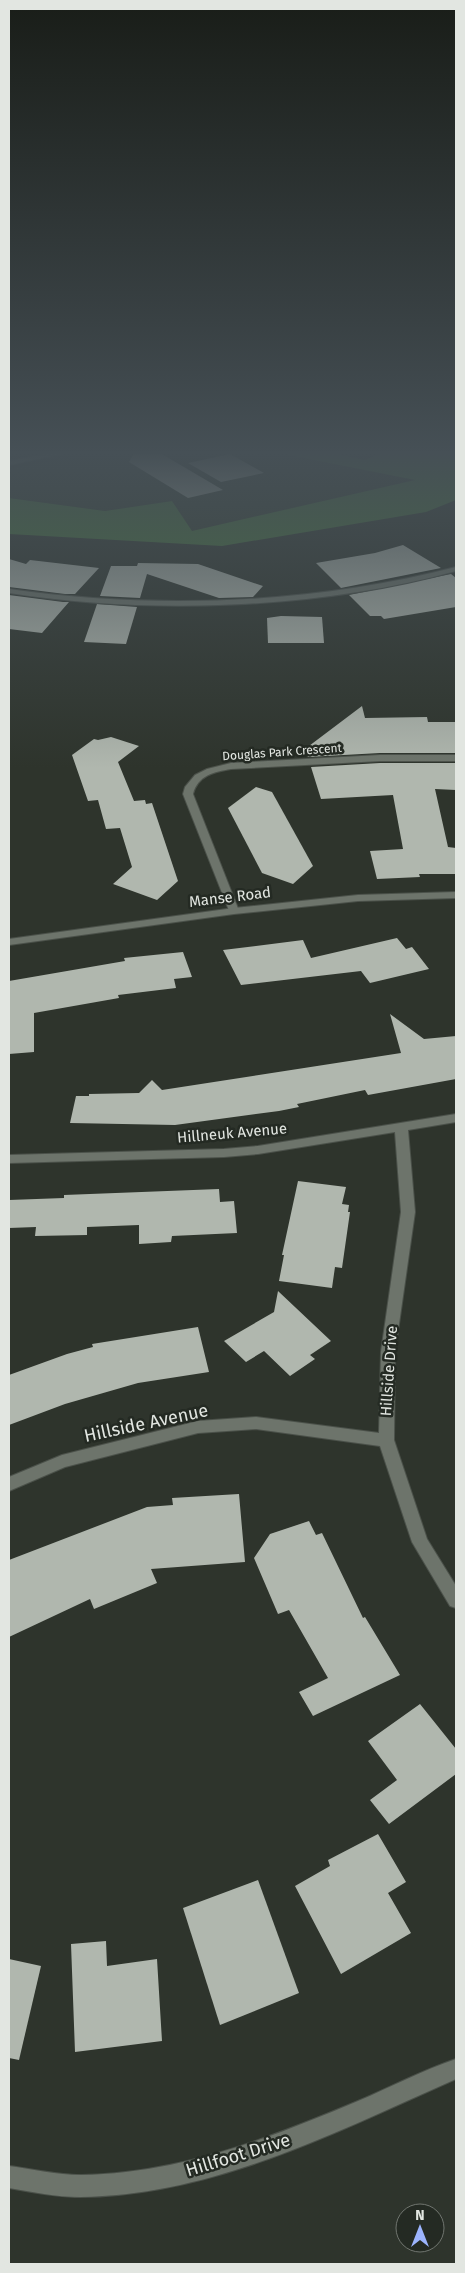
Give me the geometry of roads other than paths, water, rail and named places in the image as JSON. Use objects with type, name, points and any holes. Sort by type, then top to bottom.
[{"type":"street","points":[[9,591],[96,602],[141,604],[242,600],[367,588],[428,577],[456,569]]},
{"type":"street","name":"Douglas Park Crescent","points":[[234,911],[188,794],[190,785],[196,776],[231,766],[380,758],[456,758]]},
{"type":"street","name":"Manse Road","points":[[9,942],[234,911],[367,897],[456,895]]},
{"type":"street","name":"Hillneuk Avenue","points":[[9,1159],[224,1153],[258,1150],[456,1118]]},
{"type":"street","name":"Hillside Drive","points":[[401,1126],[408,1212],[388,1352],[386,1440],[420,1542],[456,1601]]},
{"type":"street","name":"Hillside Avenue","points":[[9,1484],[62,1461],[198,1427],[256,1423],[386,1440]]},
{"type":"street","name":"Hillfoot Drive","points":[[9,2177],[79,2186],[147,2181],[273,2148],[456,2069]]}]
